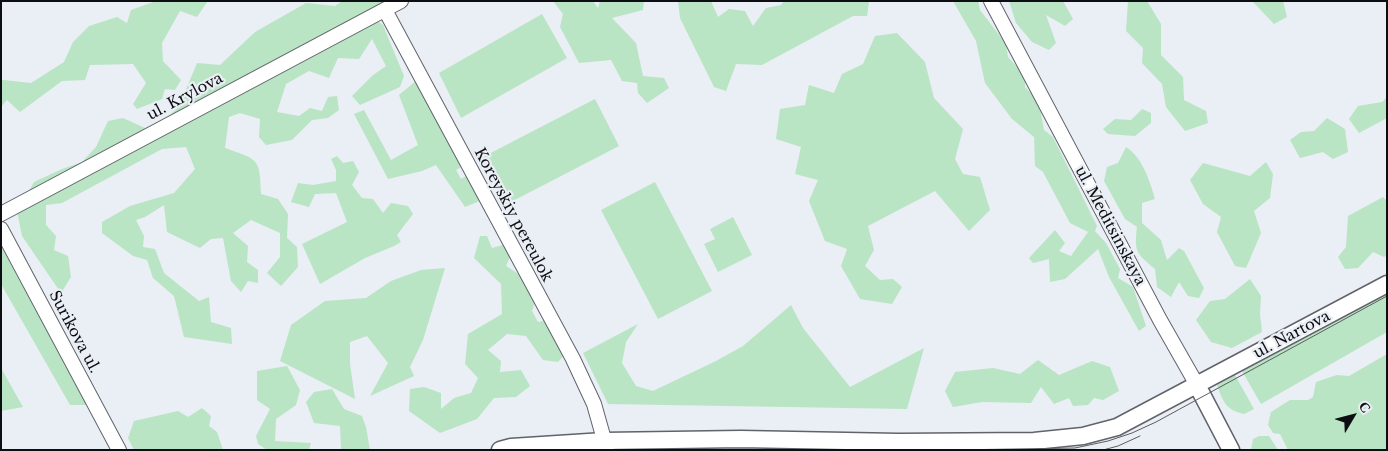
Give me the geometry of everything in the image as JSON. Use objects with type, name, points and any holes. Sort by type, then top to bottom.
[{"type":"street","name":"ul. Krylova","points":[[1,214],[401,1]]},
{"type":"street","name":"ul. Meditsinskaya","points":[[991,1],[1231,450]]},
{"type":"street","name":"Koreyskiy pereulok","points":[[385,10],[573,359],[594,404],[605,445]]},
{"type":"street","name":"Surikova ul.","points":[[1,229],[119,450]]},
{"type":"street","name":"ul. Nartova","points":[[500,450],[511,447],[605,445],[742,438],[898,442],[1034,441],[1083,436],[1117,427],[1387,284]]},
{"type":"green space","points":[[156,1],[223,1],[207,2],[197,17],[180,11],[162,43],[163,61],[181,80],[175,90],[165,89],[162,99],[137,109],[133,104],[146,83],[133,64],[90,65],[85,80],[62,81],[20,112],[7,100],[1,107],[1,80],[31,83],[64,62],[73,42],[89,26],[117,17],[127,23],[131,10]]},
{"type":"green space","points":[[342,1],[382,1],[382,4],[366,13],[383,25],[404,76],[400,87],[360,105],[352,96],[373,75],[386,66],[372,39],[359,59],[338,58],[329,78],[309,71],[286,84],[277,112],[299,116],[310,108],[322,111],[328,97],[337,96],[339,110],[328,118],[312,120],[292,140],[266,145],[259,137],[260,119],[240,113],[229,117],[225,148],[251,158],[255,162],[260,173],[261,194],[278,199],[288,214],[287,238],[297,247],[298,267],[281,286],[267,273],[280,257],[280,233],[251,220],[233,233],[248,246],[247,262],[258,270],[258,283],[248,281],[241,292],[231,281],[223,238],[211,239],[200,248],[167,232],[164,205],[145,217],[136,220],[144,236],[143,247],[155,249],[164,273],[199,301],[209,297],[211,322],[231,328],[232,344],[184,337],[174,296],[153,278],[147,260],[133,256],[102,233],[102,222],[130,206],[174,193],[195,169],[186,147],[162,149],[62,203],[46,205],[46,225],[56,236],[54,250],[68,256],[71,277],[61,293],[22,236],[17,211],[34,182],[82,162],[96,147],[108,121],[123,118],[145,128],[163,122],[179,106],[197,63],[220,65],[255,32],[306,3],[335,6]]},
{"type":"green space","points":[[553,1],[593,1],[598,8],[600,1],[644,1],[643,10],[612,18],[636,43],[643,76],[664,78],[669,88],[647,103],[638,93],[637,83],[622,81],[611,60],[579,63],[560,27],[563,14]]},
{"type":"green space","points":[[678,1],[711,1],[718,17],[729,9],[745,11],[753,26],[766,8],[781,5],[784,1],[869,2],[867,16],[853,16],[762,65],[736,64],[726,91],[714,87],[680,18]]},
{"type":"green space","points":[[953,1],[978,1],[980,10],[1006,44],[1008,57],[1025,76],[1025,87],[1039,102],[1044,130],[1053,137],[1097,226],[1095,231],[1106,243],[1120,269],[1118,278],[1133,287],[1146,326],[1139,331],[1109,277],[1098,249],[1065,279],[1050,282],[1049,259],[1033,263],[1029,258],[1055,230],[1065,243],[1059,251],[1071,256],[1088,232],[1070,223],[1043,172],[1035,166],[1034,137],[1012,119],[985,83],[976,41]]},
{"type":"green space","points":[[1009,1],[1063,1],[1073,19],[1065,26],[1046,15],[1056,43],[1049,50],[1032,42],[1016,23]]},
{"type":"green space","points":[[1128,1],[1147,1],[1161,24],[1161,55],[1183,77],[1184,100],[1206,111],[1208,123],[1185,131],[1166,107],[1162,84],[1142,63],[1143,48],[1126,31]]},
{"type":"green space","points":[[1252,1],[1283,1],[1287,17],[1274,24]]},
{"type":"green space","points":[[542,14],[567,58],[461,118],[439,73]]},
{"type":"green space","points":[[897,33],[925,62],[934,98],[963,129],[955,159],[963,174],[980,177],[990,210],[969,231],[935,191],[868,226],[874,250],[865,266],[880,280],[893,279],[902,287],[892,304],[860,299],[841,266],[847,249],[825,241],[809,201],[818,180],[795,174],[801,147],[776,139],[780,109],[805,105],[809,85],[834,93],[842,74],[863,64],[875,36]]},
{"type":"green space","points":[[417,80],[463,166],[456,170],[461,179],[468,175],[482,200],[465,207],[436,165],[422,171],[388,179],[354,114],[364,110],[391,160],[418,145],[399,95]]},
{"type":"green space","points":[[1387,97],[1387,118],[1359,133],[1349,119],[1358,106],[1382,102]]},
{"type":"green space","points":[[595,99],[619,146],[505,205],[481,158]]},
{"type":"green space","points":[[1142,109],[1151,113],[1151,123],[1135,136],[1108,134],[1103,129],[1115,119],[1131,120]]},
{"type":"green space","points":[[1327,118],[1345,129],[1348,152],[1333,159],[1323,152],[1300,158],[1290,140],[1301,132],[1314,131]]},
{"type":"green space","points":[[1126,147],[1132,151],[1141,163],[1155,199],[1142,203],[1142,223],[1161,240],[1167,260],[1179,248],[1184,251],[1204,288],[1199,298],[1188,296],[1179,282],[1171,297],[1157,287],[1155,269],[1140,255],[1136,247],[1137,227],[1125,219],[1104,181],[1107,167],[1118,163]]},
{"type":"green space","points":[[337,156],[343,163],[353,161],[359,172],[352,185],[362,198],[373,199],[383,213],[391,203],[408,206],[413,214],[397,235],[401,242],[365,258],[320,284],[302,244],[347,222],[336,193],[315,194],[309,207],[291,202],[298,183],[313,185],[336,181],[336,170],[331,159]]},
{"type":"green space","points":[[1266,162],[1273,174],[1270,198],[1254,211],[1261,233],[1246,268],[1235,266],[1217,232],[1221,217],[1203,204],[1190,180],[1203,163],[1250,176]]},
{"type":"green space","points":[[655,182],[712,291],[658,319],[601,210]]},
{"type":"green space","points":[[1383,197],[1387,201],[1387,255],[1384,257],[1373,252],[1358,268],[1345,269],[1338,257],[1346,247],[1348,216]]},
{"type":"green space","points":[[733,217],[752,255],[718,272],[704,244],[715,239],[710,229]]},
{"type":"green space","points":[[1,232],[43,291],[45,308],[90,405],[70,405],[1,284]]},
{"type":"green space","points":[[480,236],[487,236],[492,248],[506,244],[511,255],[506,266],[523,277],[536,299],[532,311],[538,322],[548,320],[569,350],[558,362],[543,360],[526,336],[507,334],[488,350],[501,361],[500,372],[521,370],[530,386],[516,397],[494,398],[477,419],[440,433],[409,411],[410,389],[424,387],[441,393],[441,409],[454,398],[471,393],[478,378],[465,364],[468,334],[502,314],[501,284],[474,258]]},
{"type":"green space","points":[[445,268],[423,340],[410,367],[414,376],[370,396],[388,363],[367,336],[350,342],[350,364],[355,399],[280,361],[291,325],[325,301],[366,298],[391,281],[421,270]]},
{"type":"green space","points":[[1250,279],[1261,296],[1262,332],[1232,348],[1211,342],[1196,320],[1210,301],[1225,299]]},
{"type":"green space","points":[[1387,293],[1387,332],[1261,404],[1242,371]]},
{"type":"green space","points":[[791,305],[803,328],[850,387],[924,348],[907,409],[608,404],[583,353],[638,324],[626,342],[622,363],[636,386],[653,391],[743,346]]},
{"type":"green space","points":[[1387,354],[1387,450],[1288,450],[1280,434],[1273,433],[1268,425],[1271,412],[1290,400],[1308,400],[1313,397],[1316,382],[1337,375],[1349,376]]},
{"type":"green space","points":[[1038,360],[1059,375],[1092,361],[1110,367],[1119,391],[1103,400],[1094,398],[1088,405],[1073,406],[1069,398],[1054,404],[1041,387],[1031,403],[982,402],[953,407],[945,391],[955,372],[993,368],[1020,374]]},
{"type":"green space","points":[[287,366],[300,390],[296,405],[276,419],[275,441],[311,443],[309,450],[267,450],[258,444],[256,436],[270,409],[257,400],[257,371]]},
{"type":"green space","points":[[1,368],[23,407],[1,411]]},
{"type":"green space","points":[[1235,375],[1254,409],[1244,414],[1229,408],[1221,396],[1217,385]]},
{"type":"green space","points":[[332,389],[344,409],[362,416],[370,450],[341,449],[340,426],[314,423],[306,402],[314,392]]},
{"type":"green space","points":[[202,408],[211,416],[209,426],[217,432],[223,450],[134,450],[128,438],[134,421],[178,411],[188,417]]},
{"type":"green space","points":[[1259,436],[1269,436],[1278,450],[1251,450],[1253,439]]},
{"type":"tram line","points":[[954,450],[1075,448],[1108,441],[1132,433],[1156,422],[1387,296]]},
{"type":"tram line","points":[[1103,450],[1118,446],[1140,436]]}]
